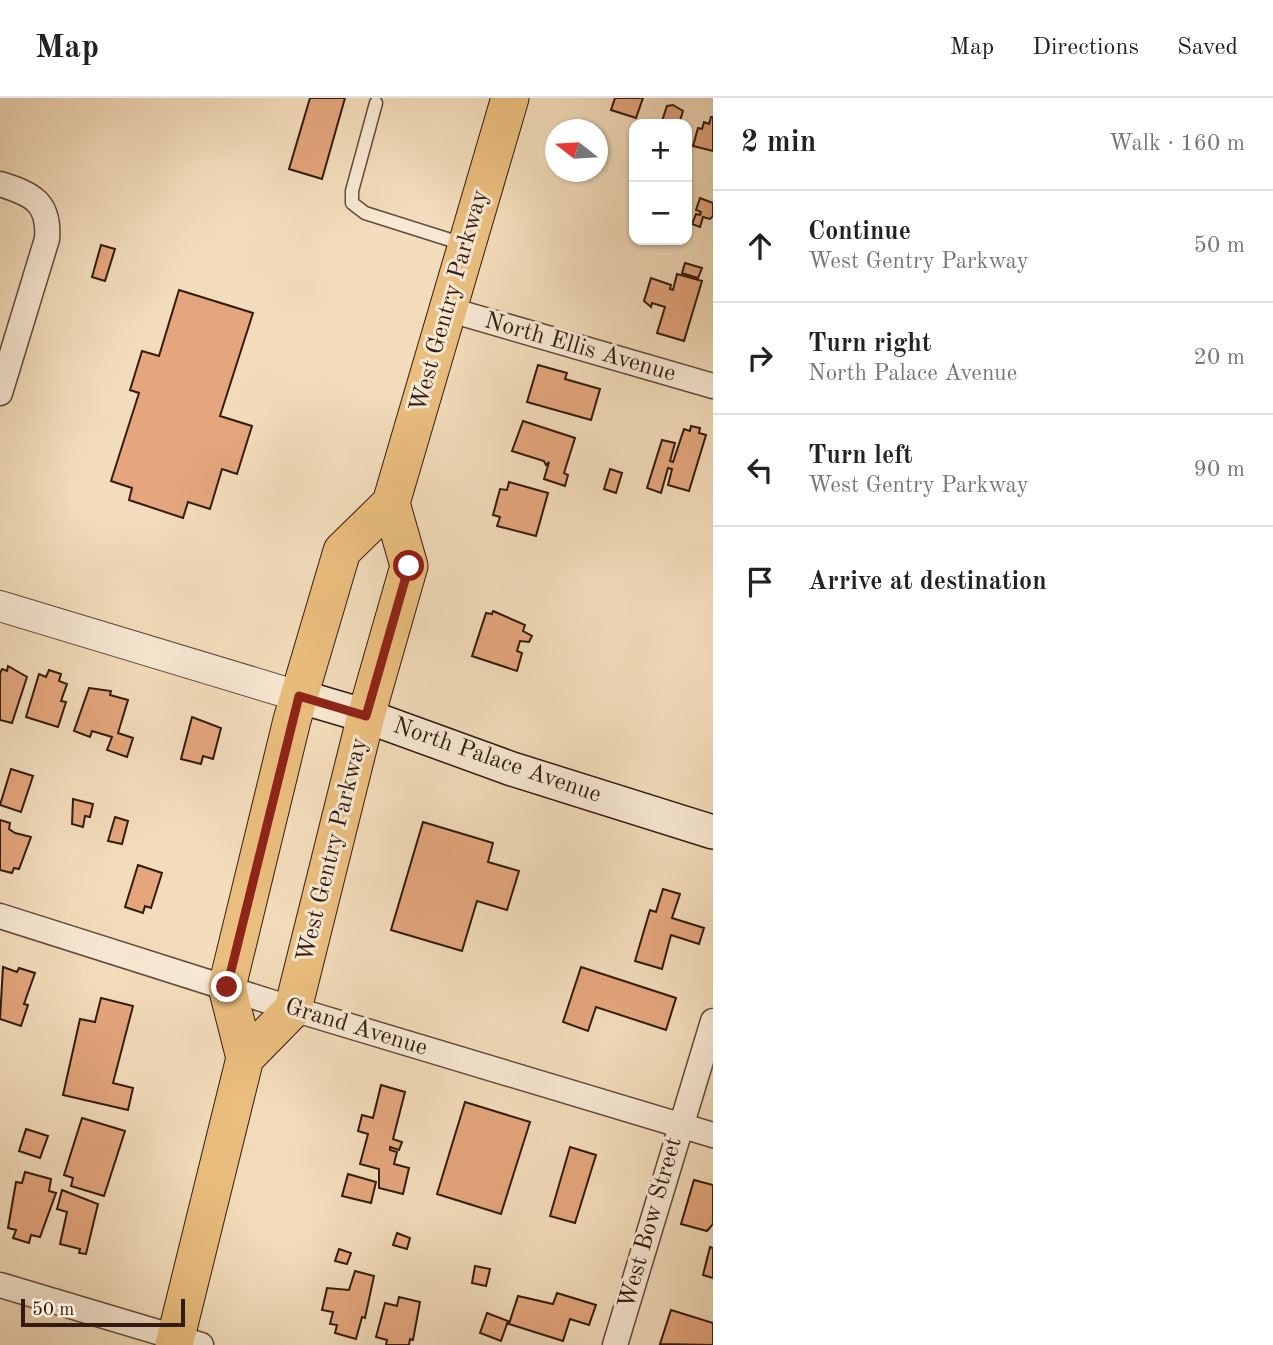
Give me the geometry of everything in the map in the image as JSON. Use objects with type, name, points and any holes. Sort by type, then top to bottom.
[{"type":"main road","name":"West Gentry Parkway","points":[[184,1342],[245,1058],[227,987],[299,696],[342,551],[391,503],[510,98]]},
{"type":"main road","name":"West Gentry Parkway","points":[[293,1009],[366,716],[409,566],[391,503]]},
{"type":"main road","name":"North Palace Avenue","points":[[299,696],[366,716],[512,769],[713,832]]},
{"type":"main road","points":[[245,1058],[293,1009]]},
{"type":"street","points":[[0,184],[32,196],[44,208],[49,223],[47,239],[0,393]]},
{"type":"street","name":"North Ellis Avenue","points":[[447,309],[713,386]]},
{"type":"street","name":"North Palace Avenue","points":[[0,606],[299,696]]},
{"type":"street","name":"Grand Avenue","points":[[0,916],[293,1009],[713,1135]]},
{"type":"street","name":"West Bow Street","points":[[615,1345],[713,1021]]},
{"type":"street","points":[[0,1285],[184,1342]]},
{"type":"lane","points":[[376,103],[352,191],[352,203],[365,213],[466,245]]},
{"type":"building","points":[[310,98],[345,98],[322,179],[289,169]]},
{"type":"building","points":[[615,98],[643,98],[636,118],[611,110]]},
{"type":"building","points":[[673,105],[683,111],[681,119],[663,119],[667,106]]},
{"type":"building","points":[[711,117],[713,151],[693,146],[698,128],[702,129],[704,122],[709,124]]},
{"type":"building","points":[[700,198],[713,203],[713,216],[710,219],[703,217],[700,227],[692,224],[696,214],[700,215],[701,212],[696,210]]},
{"type":"building","points":[[101,245],[115,249],[105,281],[92,277]]},
{"type":"building","points":[[685,263],[702,268],[698,278],[682,273]]},
{"type":"building","points":[[677,274],[702,281],[684,341],[657,333],[665,307],[652,303],[651,307],[644,301],[651,278],[671,285],[670,289],[673,290]]},
{"type":"building","points":[[179,290],[253,313],[220,416],[252,426],[237,474],[222,469],[210,509],[188,502],[183,518],[129,500],[132,488],[111,481],[139,393],[130,390],[142,351],[159,356]]},
{"type":"building","points":[[538,365],[567,373],[565,379],[600,389],[591,420],[527,402]]},
{"type":"building","points":[[523,421],[575,438],[564,473],[568,475],[565,486],[544,479],[549,462],[546,465],[544,461],[512,451]]},
{"type":"building","points":[[691,426],[700,428],[699,433],[706,435],[689,491],[668,485],[672,469],[668,468],[661,493],[647,488],[662,440],[675,443],[670,461],[673,462],[684,429],[690,431]]},
{"type":"building","points":[[610,469],[622,473],[616,493],[604,489]]},
{"type":"building","points":[[509,482],[548,493],[536,536],[497,526],[500,517],[493,515],[500,489],[507,490]]},
{"type":"building","points":[[493,611],[525,625],[523,631],[532,636],[529,642],[520,641],[517,651],[522,653],[517,671],[472,656],[486,613],[492,614]]},
{"type":"building","points":[[8,666],[27,677],[12,723],[0,720],[0,674],[2,669],[7,671]]},
{"type":"building","points":[[49,670],[61,674],[59,681],[67,684],[61,701],[66,702],[58,727],[26,717],[39,674],[46,677]]},
{"type":"building","points":[[89,688],[111,691],[110,695],[128,700],[118,733],[133,738],[127,757],[107,750],[112,737],[92,731],[90,737],[74,731]]},
{"type":"building","points":[[192,717],[221,728],[213,759],[203,756],[201,764],[181,759]]},
{"type":"building","points":[[11,769],[33,776],[21,812],[0,805]]},
{"type":"building","points":[[73,799],[93,804],[90,817],[85,816],[83,827],[72,824]]},
{"type":"building","points":[[115,817],[128,821],[122,844],[108,841]]},
{"type":"building","points":[[0,820],[10,823],[9,829],[15,833],[31,837],[19,869],[14,868],[12,873],[0,870]]},
{"type":"building","points":[[423,822],[493,843],[488,862],[519,871],[507,910],[477,901],[462,951],[391,930]]},
{"type":"building","points":[[138,865],[162,873],[151,908],[145,906],[143,913],[125,907]]},
{"type":"building","points":[[663,889],[680,894],[672,918],[704,928],[699,944],[671,935],[662,969],[635,961],[650,910],[656,912]]},
{"type":"building","points":[[3,967],[17,972],[19,968],[35,973],[24,1004],[28,1005],[21,1026],[0,1019]]},
{"type":"building","points":[[581,967],[676,998],[666,1030],[596,1007],[588,1031],[563,1022]]},
{"type":"building","points":[[101,998],[133,1006],[113,1083],[133,1088],[128,1110],[63,1095],[80,1019],[95,1022]]},
{"type":"building","points":[[381,1085],[405,1092],[393,1139],[402,1142],[399,1150],[390,1147],[390,1150],[397,1152],[394,1164],[409,1168],[403,1194],[379,1188],[379,1169],[360,1164],[368,1134],[358,1131],[362,1115],[373,1118]]},
{"type":"building","points":[[465,1102],[530,1122],[501,1214],[437,1194]]},
{"type":"building","points":[[82,1118],[125,1131],[104,1196],[71,1186],[73,1178],[64,1175]]},
{"type":"building","points":[[26,1129],[48,1136],[40,1158],[19,1151]]},
{"type":"building","points":[[570,1147],[596,1155],[575,1223],[550,1216]]},
{"type":"building","points":[[25,1172],[51,1179],[49,1191],[56,1193],[40,1237],[31,1235],[29,1243],[13,1238],[16,1230],[8,1228],[16,1182],[22,1183]]},
{"type":"building","points":[[348,1174],[376,1182],[371,1203],[342,1196]]},
{"type":"building","points":[[694,1180],[713,1185],[713,1224],[707,1231],[681,1224]]},
{"type":"building","points":[[62,1190],[98,1204],[86,1254],[79,1253],[80,1249],[60,1244],[67,1212],[57,1209]]},
{"type":"building","points":[[397,1233],[410,1238],[407,1249],[393,1245]]},
{"type":"building","points":[[710,1247],[713,1248],[713,1278],[703,1275]]},
{"type":"building","points":[[339,1249],[351,1253],[347,1264],[335,1261]]},
{"type":"building","points":[[475,1266],[490,1269],[486,1286],[472,1283]]},
{"type":"building","points":[[355,1271],[374,1276],[365,1318],[362,1317],[356,1339],[335,1333],[337,1325],[330,1324],[333,1312],[322,1310],[327,1288],[349,1290]]},
{"type":"building","points":[[557,1293],[596,1305],[589,1325],[570,1319],[563,1341],[509,1324],[518,1296],[553,1304]]},
{"type":"building","points":[[399,1297],[420,1302],[413,1340],[410,1339],[409,1345],[386,1345],[387,1340],[376,1337],[385,1303],[397,1306]]},
{"type":"building","points":[[671,1310],[713,1323],[713,1345],[660,1344]]},
{"type":"building","points":[[487,1313],[508,1321],[501,1341],[480,1333]]},
{"type":"route","points":[[227,987],[299,696],[366,716],[409,566]]}]
